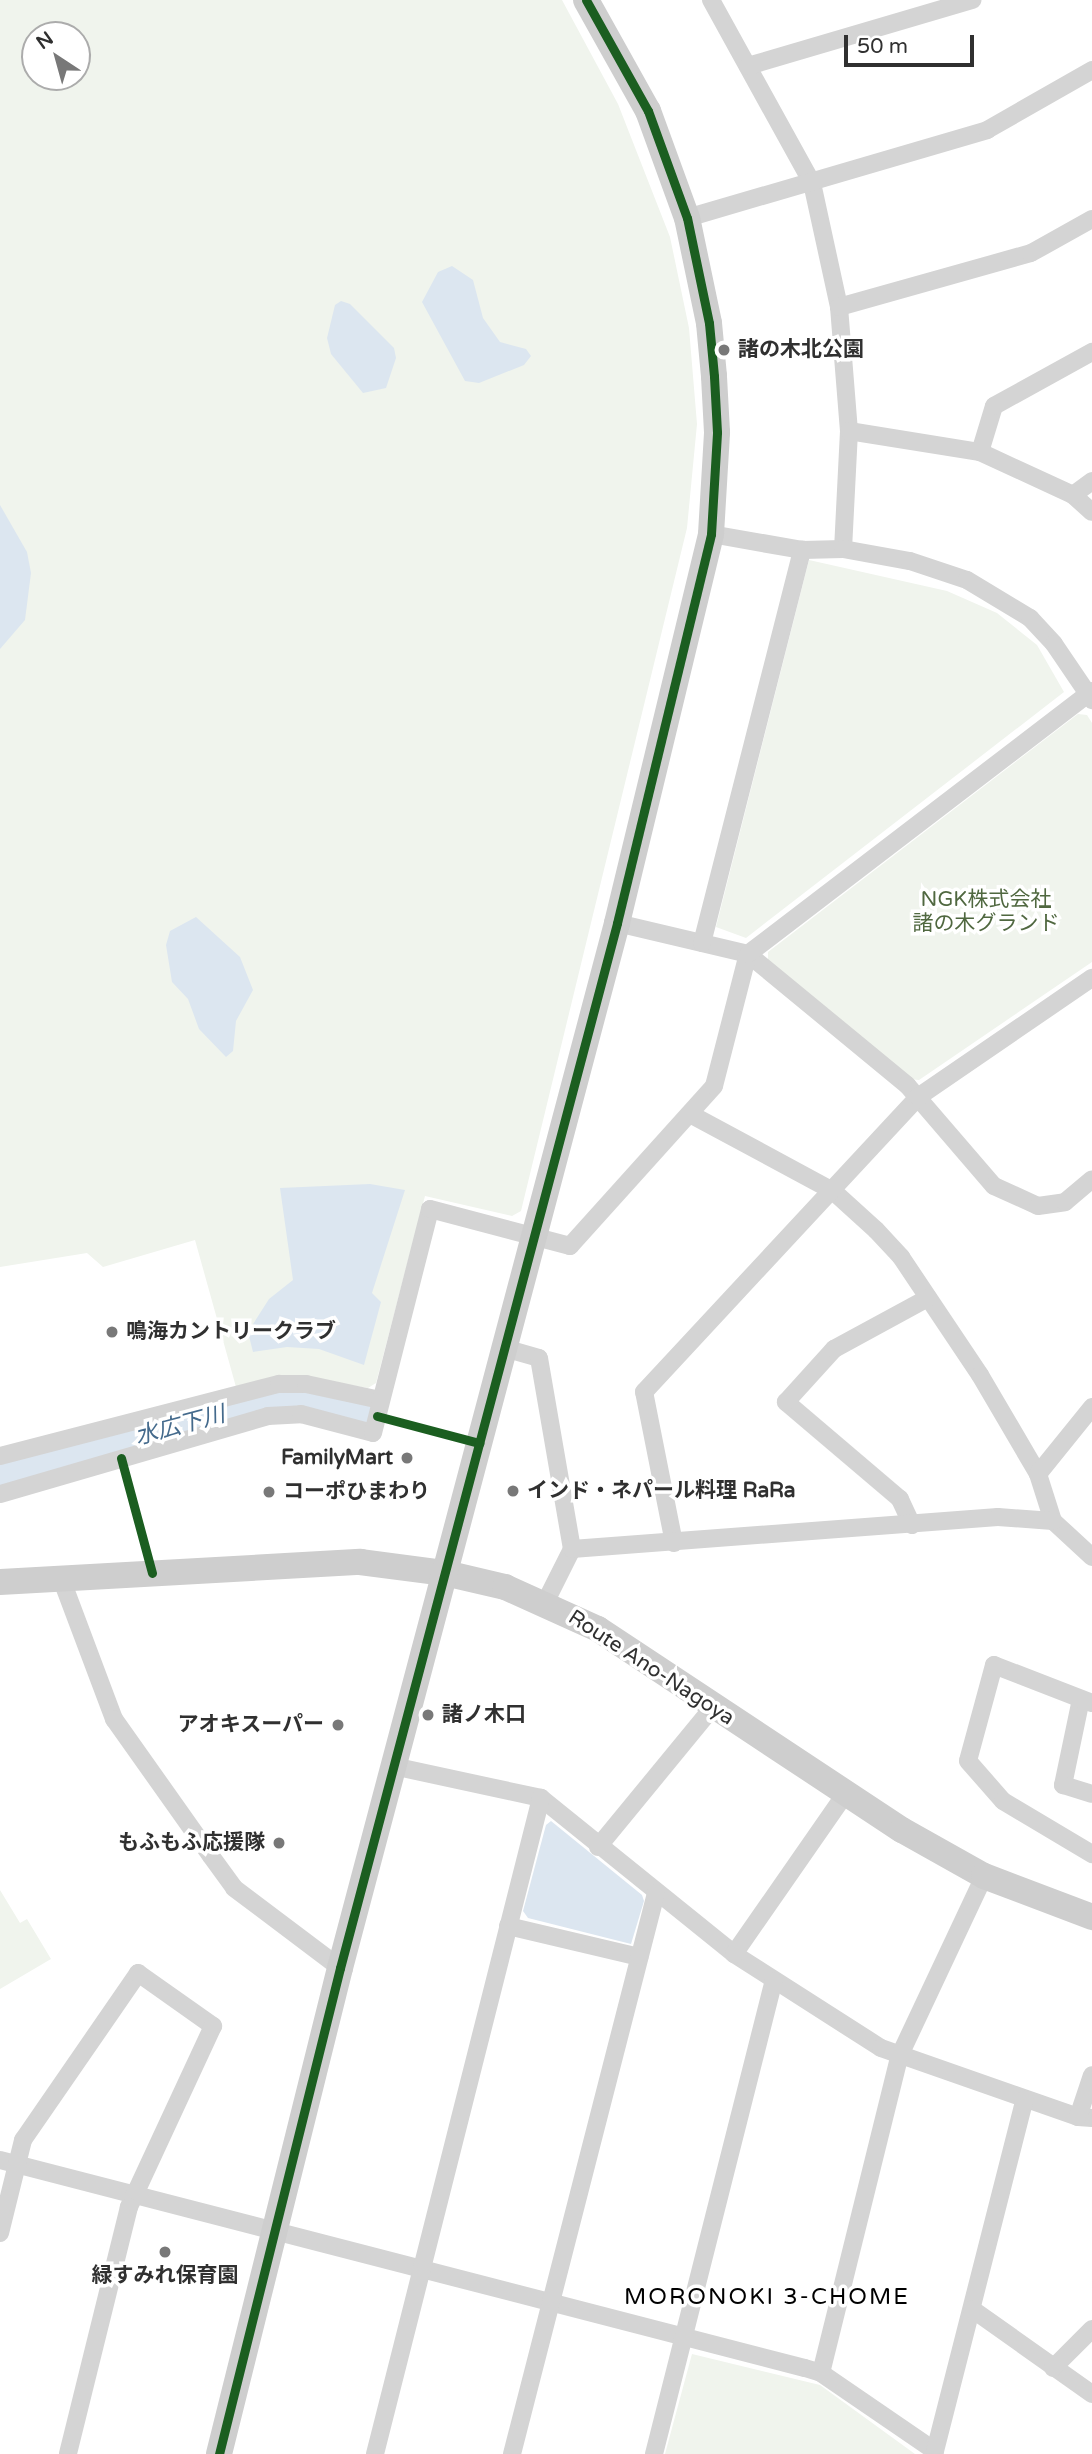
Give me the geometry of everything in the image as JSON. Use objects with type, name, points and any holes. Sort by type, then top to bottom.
[{"type":"street","points":[[219,2454],[340,1968],[617,923],[711,534],[717,432],[714,376],[709,323],[687,218],[648,111],[586,0]]},
{"type":"street","points":[[711,0],[811,183],[838,307],[849,431],[843,549]]},
{"type":"street","points":[[748,66],[972,0]]},
{"type":"street","points":[[687,218],[987,130],[1092,70]]},
{"type":"street","points":[[838,307],[1031,253],[1092,219]]},
{"type":"street","points":[[980,452],[994,406],[1092,352]]},
{"type":"street","points":[[849,431],[980,452],[1073,495],[1092,512]]},
{"type":"street","points":[[1073,495],[1092,481]]},
{"type":"street","points":[[0,1494],[268,1416],[301,1414],[373,1433],[430,1209],[535,1234],[570,1246],[714,1086],[748,954],[1091,695],[1054,644],[1030,618],[967,580],[909,561],[843,549],[802,550],[711,534]]},
{"type":"street","points":[[702,943],[802,550]]},
{"type":"street","points":[[617,923],[748,954],[918,1097],[994,1186],[1028,1203],[1065,1202],[1092,1179]]},
{"type":"street","points":[[674,1543],[644,1392],[918,1097],[1092,978]]},
{"type":"street","points":[[690,1114],[833,1191],[901,1257],[1038,1474],[1053,1521],[1092,1557]]},
{"type":"street","points":[[912,1525],[900,1499],[786,1402],[834,1349],[928,1298]]},
{"type":"street","points":[[504,1348],[539,1358],[572,1549],[545,1603]]},
{"type":"street","points":[[0,1457],[270,1385],[306,1384],[380,1400]]},
{"type":"street","points":[[1038,1474],[1092,1407]]},
{"type":"street","points":[[572,1549],[999,1517],[1053,1521]]},
{"type":"street","name":"Route Ano-Nagoya","points":[[0,1581],[298,1562],[360,1562],[445,1573],[545,1603],[598,1629],[845,1794],[984,1876],[1092,1917]]},
{"type":"street","points":[[61,1578],[114,1719],[234,1888],[340,1968]]},
{"type":"street","points":[[1092,1794],[1063,1785],[1087,1701],[994,1665],[968,1761],[1003,1801],[1092,1854]]},
{"type":"street","points":[[598,1847],[713,1707]]},
{"type":"street","points":[[393,1766],[541,1798],[598,1847],[734,1954],[899,2057],[1085,2118],[1092,2076]]},
{"type":"street","points":[[734,1954],[845,1794]]},
{"type":"street","points":[[376,2454],[541,1798]]},
{"type":"street","points":[[821,2374],[899,2057],[984,1876]]},
{"type":"street","points":[[512,2454],[656,1893]]},
{"type":"street","points":[[508,1926],[639,1957]]},
{"type":"street","points":[[0,2233],[23,2140],[47,2101],[138,1973],[213,2026],[133,2195],[68,2454]]},
{"type":"street","points":[[654,2454],[774,1981]]},
{"type":"street","points":[[0,2160],[275,2234],[682,2336],[821,2374],[937,2453],[1025,2099]]},
{"type":"street","points":[[972,2309],[1092,2394]]},
{"type":"street","points":[[1053,2368],[1092,2329]]},
{"type":"green space","name":"鳴海カントリークラブ","points":[[0,0],[562,0],[618,104],[670,237],[689,328],[697,424],[687,528],[521,1211],[512,1216],[425,1196],[376,1383],[368,1388],[308,1378],[236,1387],[195,1240],[103,1267],[87,1253],[0,1267]]},
{"type":"green space","points":[[809,560],[947,591],[997,613],[1037,645],[1064,692],[746,938],[716,927]]},
{"type":"green space","name":"NGK株式会社 諸の木グランド","points":[[1078,714],[1087,715],[1092,723],[1092,962],[919,1080],[909,1079],[768,964],[768,952]]},
{"type":"green space","points":[[0,1890],[20,1923],[27,1919],[51,1959],[0,1989]]},
{"type":"green space","points":[[692,2354],[820,2385],[915,2454],[665,2454]]},
{"type":"shaded area","points":[[452,266],[473,280],[483,318],[500,342],[526,349],[531,356],[524,365],[479,383],[465,381],[422,302],[438,272]]},
{"type":"shaded area","points":[[341,301],[350,304],[394,348],[396,358],[386,388],[363,393],[331,354],[327,338],[335,305]]},
{"type":"shaded area","points":[[0,505],[27,552],[31,573],[25,620],[0,649]]},
{"type":"shaded area","points":[[196,917],[240,957],[253,990],[236,1021],[233,1051],[226,1057],[199,1029],[188,999],[172,982],[166,945],[170,931]]},
{"type":"shaded area","points":[[370,1184],[405,1190],[372,1293],[381,1302],[364,1365],[319,1349],[287,1347],[253,1352],[248,1332],[269,1299],[293,1280],[280,1188]]},
{"type":"shaded area","points":[[551,1821],[642,1895],[644,1901],[631,1944],[528,1918],[523,1911],[546,1825]]},
{"type":"waterway","name":"水広下川","points":[[0,1474],[281,1399],[299,1398],[361,1412]]},
{"type":"cycle path","points":[[219,2454],[340,1968],[617,923],[711,534],[717,432],[714,376],[709,323],[687,218],[648,111],[586,0]]},
{"type":"cycle path","points":[[377,1416],[479,1443]]},
{"type":"cycle path","points":[[121,1458],[152,1573]]},
{"type":"place","name":"諸の木北公園","points":[[724,350]]},
{"type":"place","name":"鳴海カントリークラブ","points":[[112,1332]]},
{"type":"place","name":"FamilyMart","points":[[407,1458]]},
{"type":"place","name":"インド・ネパール料理 RaRa","points":[[513,1491]]},
{"type":"place","name":"コーポひまわり","points":[[269,1492]]},
{"type":"place","name":"諸ノ木口","points":[[428,1715]]},
{"type":"place","name":"アオキスーパー","points":[[338,1725]]},
{"type":"place","name":"もふもふ応援隊","points":[[279,1843]]},
{"type":"place","name":"緑すみれ保育園","points":[[165,2252]]},
{"type":"district","name":"MORONOKI 3-CHOME","points":[[767,2297]]}]
